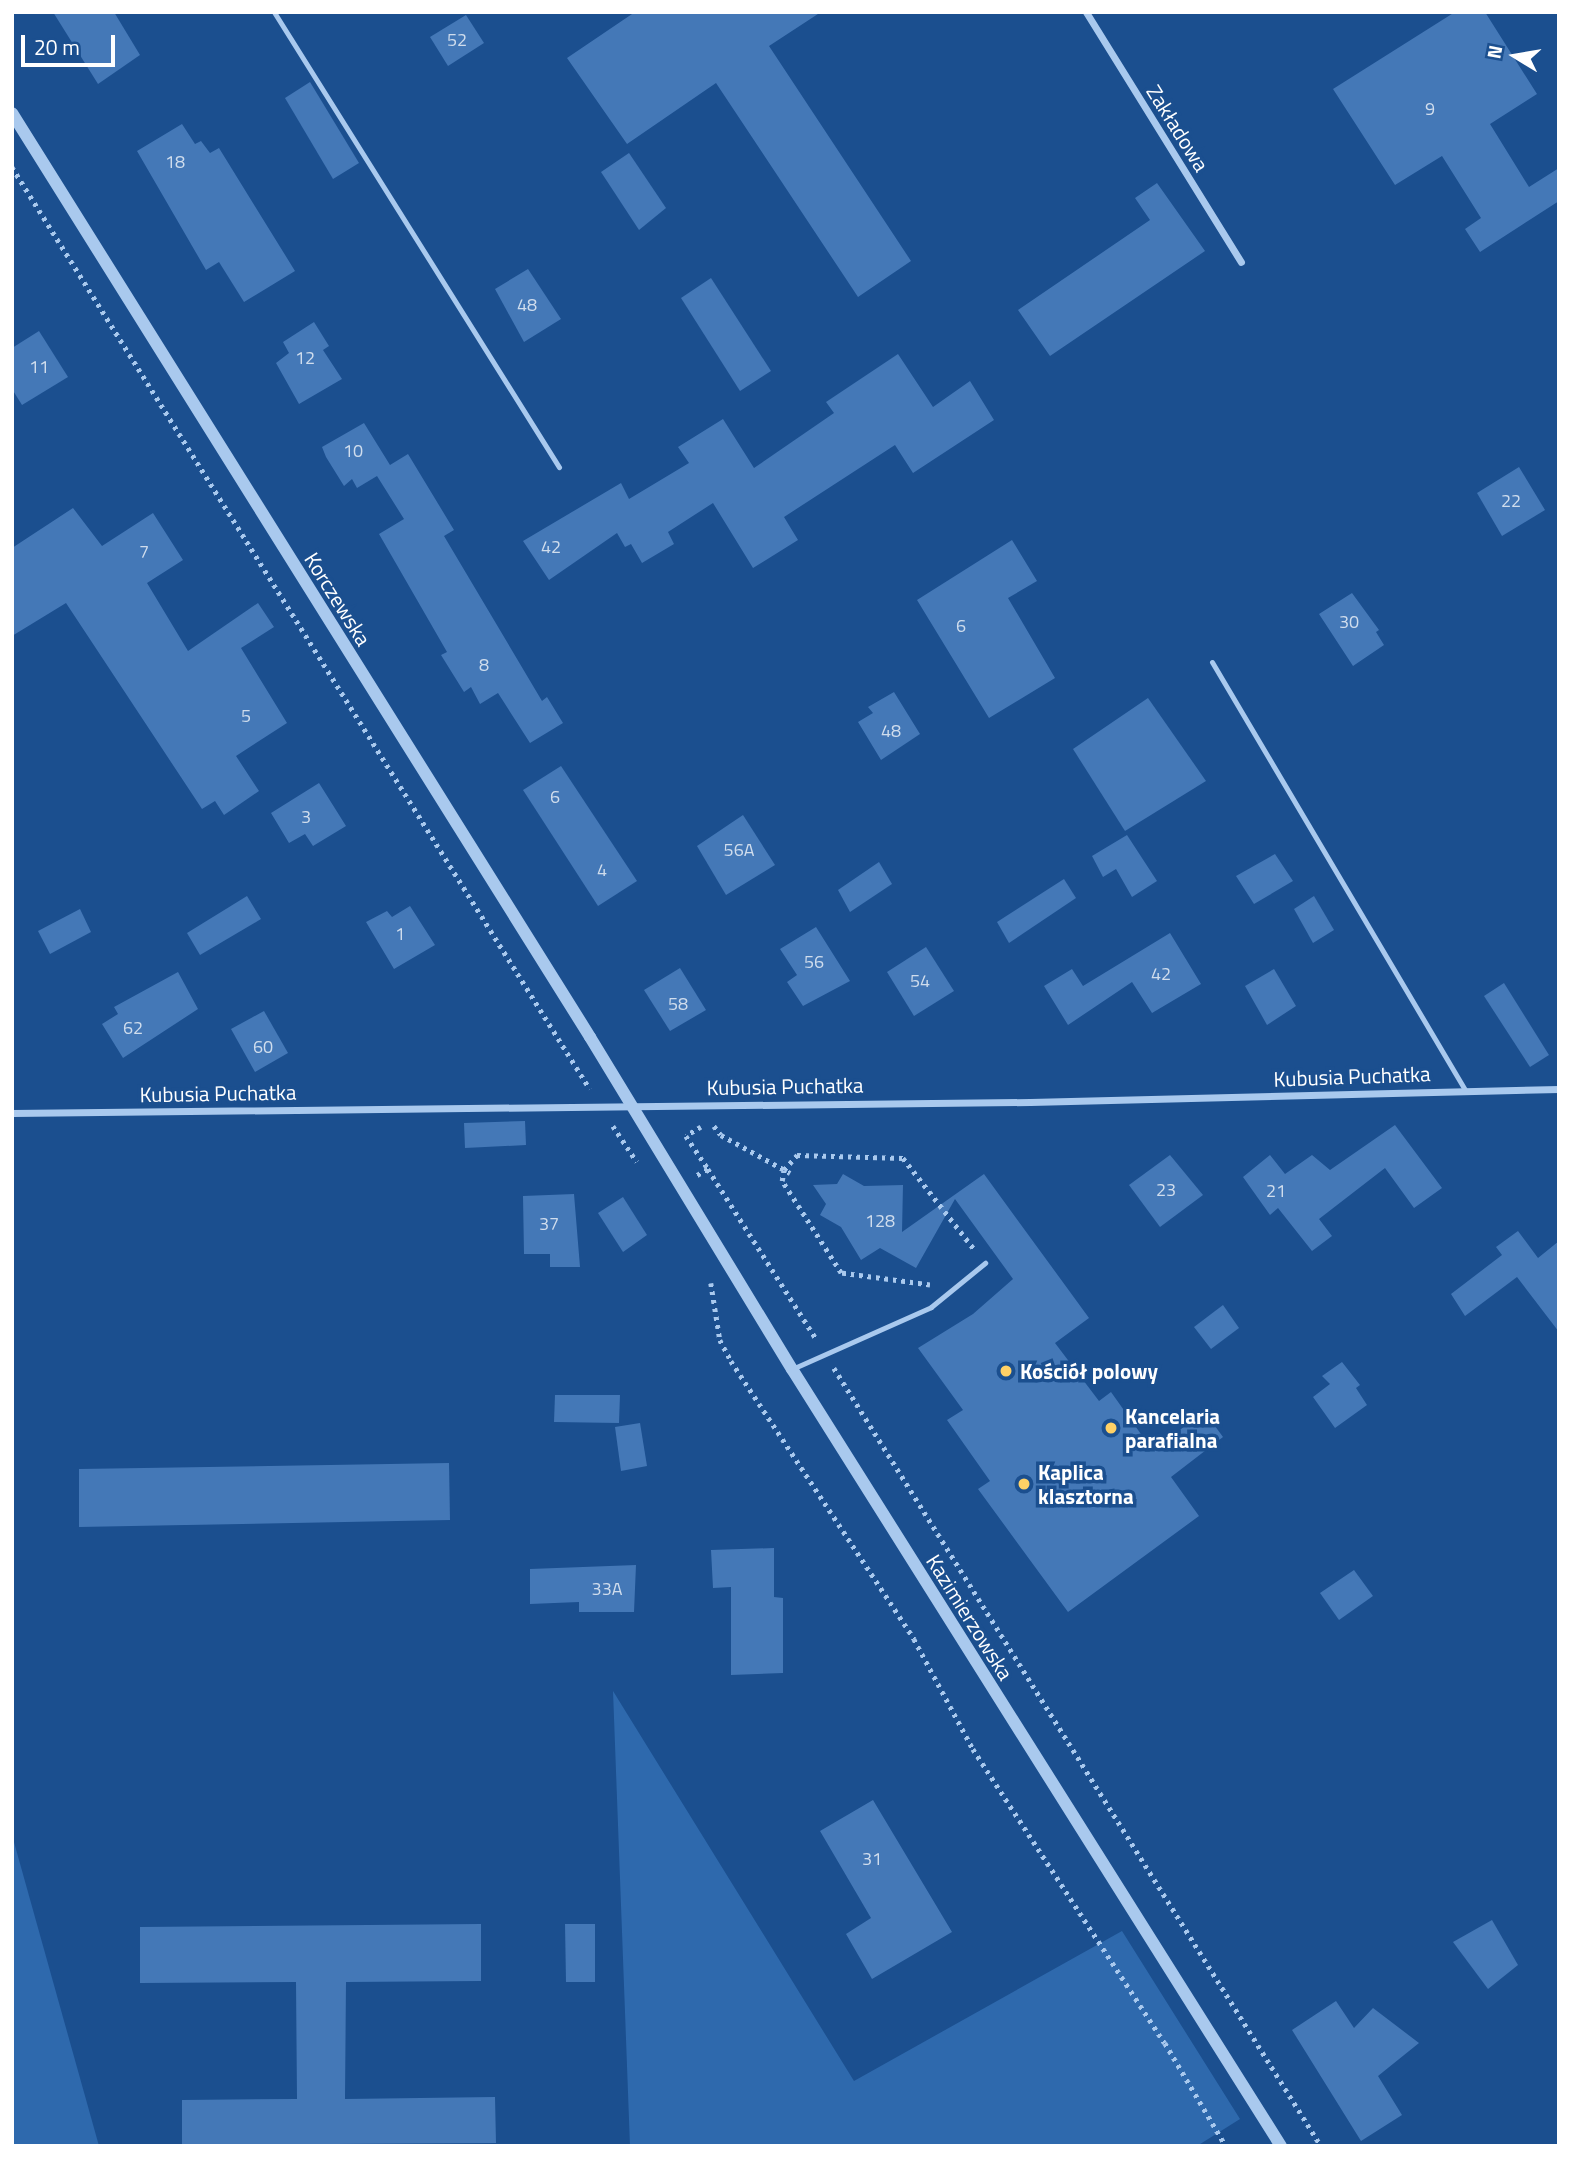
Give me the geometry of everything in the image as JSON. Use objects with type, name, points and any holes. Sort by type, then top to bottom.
[{"type":"street","name":"Zakładowa","points":[[1086,12],[1241,262]]},
{"type":"street","name":"Korczewska","points":[[12,113],[631,1106]]},
{"type":"street","name":"Kubusia Puchatka","points":[[12,1113],[631,1106],[1559,1089]]},
{"type":"street","name":"Kazimierzowska","points":[[631,1106],[792,1369],[1281,2146]]},
{"type":"lane","points":[[274,12],[559,467]]},
{"type":"lane","points":[[1212,662],[1465,1091]]},
{"type":"lane","points":[[792,1369],[931,1307],[951,1287],[985,1263]]},
{"type":"path","points":[[12,167],[598,1105],[639,1164]]},
{"type":"path","points":[[714,1126],[721,1135],[790,1173]]},
{"type":"path","points":[[951,1287],[841,1273],[782,1181],[784,1170],[797,1155],[903,1158],[985,1263]]},
{"type":"path","points":[[681,1184],[708,1168],[1321,2146]]},
{"type":"path","points":[[712,1284],[720,1340],[914,1639],[962,1725],[1226,2146]]},
{"type":"shaded area","points":[[613,1691],[854,2081],[1122,1931],[1240,2119],[1197,2146],[630,2146]]},
{"type":"shaded area","points":[[12,1835],[99,2146],[12,2146]]},
{"type":"building","points":[[53,12],[114,12],[140,55],[98,84]]},
{"type":"building","points":[[635,12],[821,12],[769,46],[911,261],[858,297],[716,83],[627,144],[567,58]]},
{"type":"building","points":[[1455,12],[1485,12],[1537,94],[1490,124],[1529,187],[1559,168],[1559,201],[1480,252],[1465,229],[1481,218],[1442,156],[1395,185],[1333,89]]},
{"type":"building","points":[[466,15],[484,43],[448,66],[430,37]]},
{"type":"building","points":[[310,82],[359,163],[333,179],[285,98]]},
{"type":"building","points":[[182,124],[195,144],[201,141],[210,153],[219,148],[295,271],[244,302],[219,262],[206,270],[137,151]]},
{"type":"building","points":[[629,153],[666,208],[639,230],[601,172]]},
{"type":"building","points":[[1157,183],[1205,251],[1050,356],[1018,310],[1150,220],[1135,198]]},
{"type":"building","points":[[528,269],[561,319],[524,342],[495,289]]},
{"type":"building","points":[[711,278],[771,371],[740,391],[681,298]]},
{"type":"building","points":[[314,322],[329,346],[323,350],[342,379],[299,404],[276,363],[289,353],[283,342]]},
{"type":"building","points":[[39,331],[68,377],[22,405],[12,389],[12,348]]},
{"type":"building","points":[[898,354],[933,407],[970,381],[994,420],[913,473],[895,445],[784,517],[798,540],[753,568],[713,503],[668,532],[674,544],[642,563],[631,544],[625,547],[617,533],[549,580],[523,541],[621,483],[629,499],[689,463],[678,447],[723,419],[754,468],[834,413],[826,402]]},
{"type":"building","points":[[364,423],[390,465],[408,454],[454,530],[444,536],[542,701],[547,697],[563,723],[530,743],[498,693],[480,704],[471,687],[464,692],[441,655],[447,652],[379,534],[404,519],[377,476],[357,488],[352,479],[344,486],[326,457],[322,447]]},
{"type":"building","points":[[1519,467],[1545,510],[1502,536],[1477,493]]},
{"type":"building","points":[[73,508],[102,546],[153,513],[183,560],[147,583],[188,651],[258,603],[274,627],[241,648],[287,723],[236,756],[259,791],[224,815],[215,801],[202,809],[66,603],[12,636],[12,548]]},
{"type":"building","points":[[1012,540],[1037,581],[1008,598],[1055,678],[989,718],[917,600]]},
{"type":"building","points":[[1352,593],[1379,630],[1376,632],[1384,645],[1353,666],[1319,614]]},
{"type":"building","points":[[894,692],[920,734],[881,760],[858,722],[873,713],[868,707]]},
{"type":"building","points":[[1148,698],[1206,781],[1125,831],[1073,749]]},
{"type":"building","points":[[561,766],[637,881],[598,906],[523,790]]},
{"type":"building","points":[[319,783],[346,826],[313,846],[305,834],[289,843],[271,813]]},
{"type":"building","points":[[743,815],[775,865],[726,895],[697,846]]},
{"type":"building","points":[[1127,835],[1157,881],[1132,897],[1116,869],[1103,877],[1092,856]]},
{"type":"building","points":[[1275,854],[1293,881],[1254,904],[1236,876]]},
{"type":"building","points":[[879,862],[892,884],[850,912],[838,890]]},
{"type":"building","points":[[1064,879],[1076,898],[1009,943],[997,922]]},
{"type":"building","points":[[247,896],[261,919],[200,955],[187,933]]},
{"type":"building","points":[[1314,896],[1334,930],[1313,943],[1294,909]]},
{"type":"building","points":[[410,906],[435,945],[394,969],[366,922],[387,911],[392,917]]},
{"type":"building","points":[[80,909],[91,932],[50,954],[38,931]]},
{"type":"building","points":[[816,927],[850,981],[803,1006],[787,982],[797,975],[780,949]]},
{"type":"building","points":[[1170,933],[1201,984],[1152,1013],[1132,982],[1068,1025],[1044,986],[1072,969],[1083,986]]},
{"type":"building","points":[[926,947],[954,991],[914,1016],[887,972]]},
{"type":"building","points":[[680,968],[706,1010],[670,1031],[644,990]]},
{"type":"building","points":[[1274,969],[1296,1006],[1267,1025],[1245,986]]},
{"type":"building","points":[[178,972],[198,1009],[123,1058],[102,1024],[118,1014],[114,1007]]},
{"type":"building","points":[[1504,983],[1549,1055],[1530,1067],[1484,996]]},
{"type":"building","points":[[264,1011],[288,1053],[255,1072],[231,1029]]},
{"type":"building","points":[[525,1121],[526,1145],[465,1148],[464,1123]]},
{"type":"building","points":[[1395,1125],[1442,1188],[1414,1208],[1385,1168],[1319,1219],[1332,1236],[1312,1251],[1278,1208],[1270,1215],[1243,1177],[1270,1155],[1285,1174],[1312,1155],[1330,1170]]},
{"type":"building","points":[[1170,1155],[1203,1195],[1160,1227],[1129,1185]]},
{"type":"building","points":[[843,1174],[864,1186],[903,1185],[902,1232],[984,1174],[1089,1318],[1055,1343],[1099,1401],[1111,1392],[1153,1451],[1204,1411],[1223,1437],[1171,1477],[1199,1516],[1068,1612],[978,1489],[990,1481],[947,1420],[963,1410],[918,1348],[973,1314],[1013,1279],[955,1199],[916,1268],[880,1248],[861,1260],[841,1227],[820,1215],[826,1204],[813,1185],[837,1184]]},
{"type":"building","points":[[574,1194],[580,1267],[550,1267],[550,1254],[524,1254],[523,1196]]},
{"type":"building","points":[[623,1197],[647,1235],[623,1252],[598,1213]]},
{"type":"building","points":[[1518,1231],[1538,1258],[1559,1241],[1559,1332],[1517,1277],[1465,1316],[1451,1294],[1502,1255],[1496,1247]]},
{"type":"building","points":[[1223,1305],[1239,1328],[1211,1349],[1194,1327]]},
{"type":"building","points":[[1342,1362],[1360,1385],[1356,1388],[1367,1405],[1335,1428],[1313,1397],[1330,1384],[1322,1376]]},
{"type":"building","points":[[555,1395],[620,1395],[619,1423],[554,1422]]},
{"type":"building","points":[[640,1423],[647,1466],[621,1471],[615,1427]]},
{"type":"building","points":[[449,1463],[450,1520],[79,1527],[79,1469]]},
{"type":"building","points":[[774,1548],[774,1597],[783,1598],[783,1673],[731,1675],[731,1587],[713,1588],[711,1550]]},
{"type":"building","points":[[636,1565],[634,1612],[579,1612],[579,1602],[530,1604],[530,1569]]},
{"type":"building","points":[[1354,1570],[1373,1596],[1339,1620],[1320,1593]]},
{"type":"building","points":[[873,1800],[952,1932],[872,1979],[846,1934],[871,1918],[820,1831]]},
{"type":"building","points":[[1492,1920],[1518,1965],[1488,1989],[1453,1942]]},
{"type":"building","points":[[481,1924],[481,1981],[346,1982],[345,2099],[495,2097],[496,2143],[182,2145],[182,2100],[297,2099],[296,1982],[140,1983],[140,1927]]},
{"type":"building","points":[[565,1924],[595,1924],[595,1982],[566,1982]]},
{"type":"building","points":[[1336,2001],[1354,2028],[1373,2008],[1419,2043],[1378,2076],[1402,2115],[1361,2141],[1292,2030]]},
{"type":"place","name":"Kościół polowy","points":[[1006,1371]]},
{"type":"place","name":"Kancelaria parafialna","points":[[1111,1428]]},
{"type":"place","name":"Kaplica klasztorna","points":[[1024,1484]]}]
